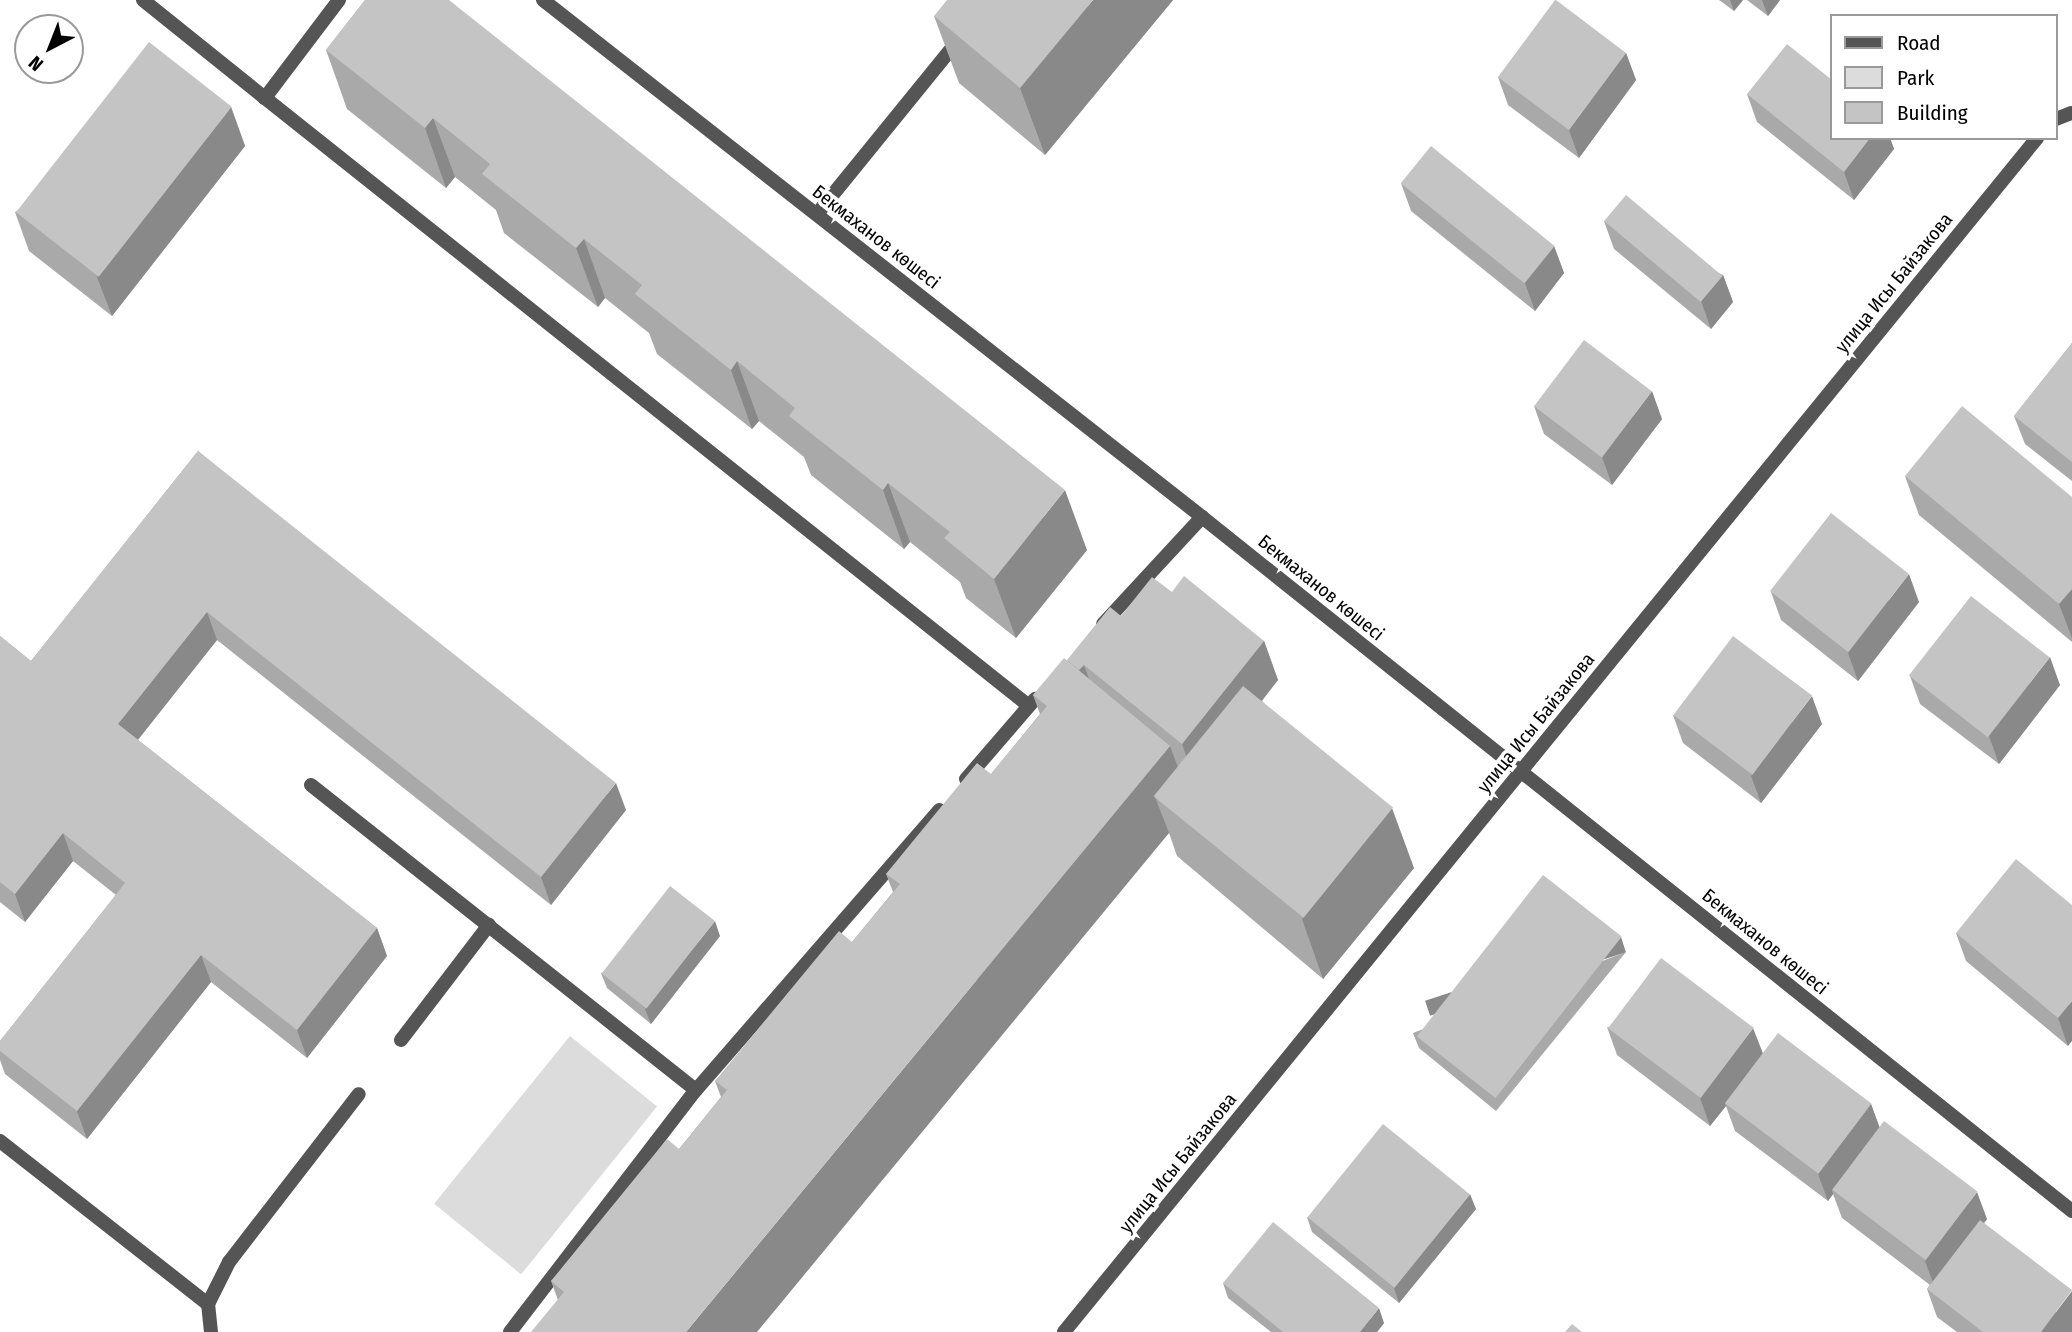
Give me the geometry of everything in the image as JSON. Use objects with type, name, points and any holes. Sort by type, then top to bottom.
[{"type":"street","points":[[143,0],[1029,706]]},
{"type":"street","points":[[265,98],[338,0]]},
{"type":"street","name":"Бекмаханов көшесі","points":[[543,0],[1202,517],[2072,1211]]},
{"type":"street","points":[[817,214],[965,32]]},
{"type":"street","name":"улица Исы Байзакова","points":[[1064,1332],[2035,140]]},
{"type":"street","points":[[1090,638],[1202,517]]},
{"type":"street","points":[[510,1332],[696,1090],[1046,687]]},
{"type":"street","points":[[311,785],[696,1090]]},
{"type":"street","points":[[401,1040],[489,925]]},
{"type":"street","points":[[211,1332],[208,1304],[229,1262],[359,1094]]},
{"type":"street","points":[[0,1141],[208,1304]]},
{"type":"green space","points":[[570,1036],[657,1106],[521,1274],[434,1204]]},
{"type":"building","points":[[365,0],[449,0],[1065,490],[994,579],[944,538],[950,532],[888,483],[883,490],[789,416],[795,408],[737,361],[731,370],[635,294],[642,285],[584,239],[576,248],[482,174],[490,164],[433,118],[425,128],[326,50]]},
{"type":"building","points":[[947,0],[1093,0],[1020,88],[934,16]]},
{"type":"building","points":[[1555,0],[1626,53],[1569,130],[1498,77]]},
{"type":"building","points":[[149,42],[232,107],[99,277],[16,212]]},
{"type":"building","points":[[1787,44],[1830,78],[1830,140],[1868,140],[1844,172],[1747,94]]},
{"type":"building","points":[[1431,146],[1555,246],[1524,283],[1401,183]]},
{"type":"building","points":[[1626,195],[1723,276],[1701,302],[1604,221]]},
{"type":"building","points":[[1584,340],[1652,391],[1602,457],[1534,406]]},
{"type":"building","points":[[2072,343],[2072,462],[2014,416]]},
{"type":"building","points":[[1962,406],[2072,497],[2072,589],[2059,604],[1905,476]]},
{"type":"building","points":[[198,451],[616,783],[541,877],[207,612],[118,724],[377,928],[297,1030],[201,955],[77,1111],[0,1051],[0,1041],[125,883],[63,833],[15,894],[0,882],[0,636],[31,661]]},
{"type":"building","points":[[1831,513],[1909,574],[1848,652],[1770,591]]},
{"type":"building","points":[[1184,576],[1264,641],[1182,744],[1084,665],[1079,670],[1067,660],[1110,607],[1121,616],[1152,577],[1172,592]]},
{"type":"building","points":[[1971,596],[2050,658],[1988,737],[1909,676]]},
{"type":"building","points":[[1733,636],[1812,696],[1752,775],[1673,715]]},
{"type":"building","points":[[1064,658],[1170,746],[686,1332],[531,1332],[564,1292],[551,1281],[667,1139],[679,1149],[727,1090],[715,1081],[839,931],[852,942],[900,884],[886,874],[977,763],[991,774],[1047,706],[1033,695]]},
{"type":"building","points":[[1243,686],[1393,807],[1304,918],[1154,796]]},
{"type":"building","points":[[2016,859],[2072,905],[2072,1001],[2058,1018],[1956,933]]},
{"type":"building","points":[[1543,875],[1622,937],[1496,1098],[1417,1037]]},
{"type":"building","points":[[670,886],[715,921],[647,1009],[602,973]]},
{"type":"building","points":[[1661,958],[1754,1028],[1701,1098],[1608,1028]]},
{"type":"building","points":[[1778,1033],[1871,1103],[1818,1174],[1725,1103]]},
{"type":"building","points":[[1884,1121],[1977,1191],[1926,1260],[1832,1190]]},
{"type":"building","points":[[1383,1124],[1470,1194],[1395,1288],[1307,1217]]},
{"type":"building","points":[[1980,1220],[2072,1290],[2041,1332],[1983,1332],[1927,1289]]},
{"type":"building","points":[[1273,1222],[1379,1308],[1360,1332],[1283,1332],[1223,1283]]},
{"type":"building","points":[[1572,1324],[1582,1332],[1565,1332]]}]
